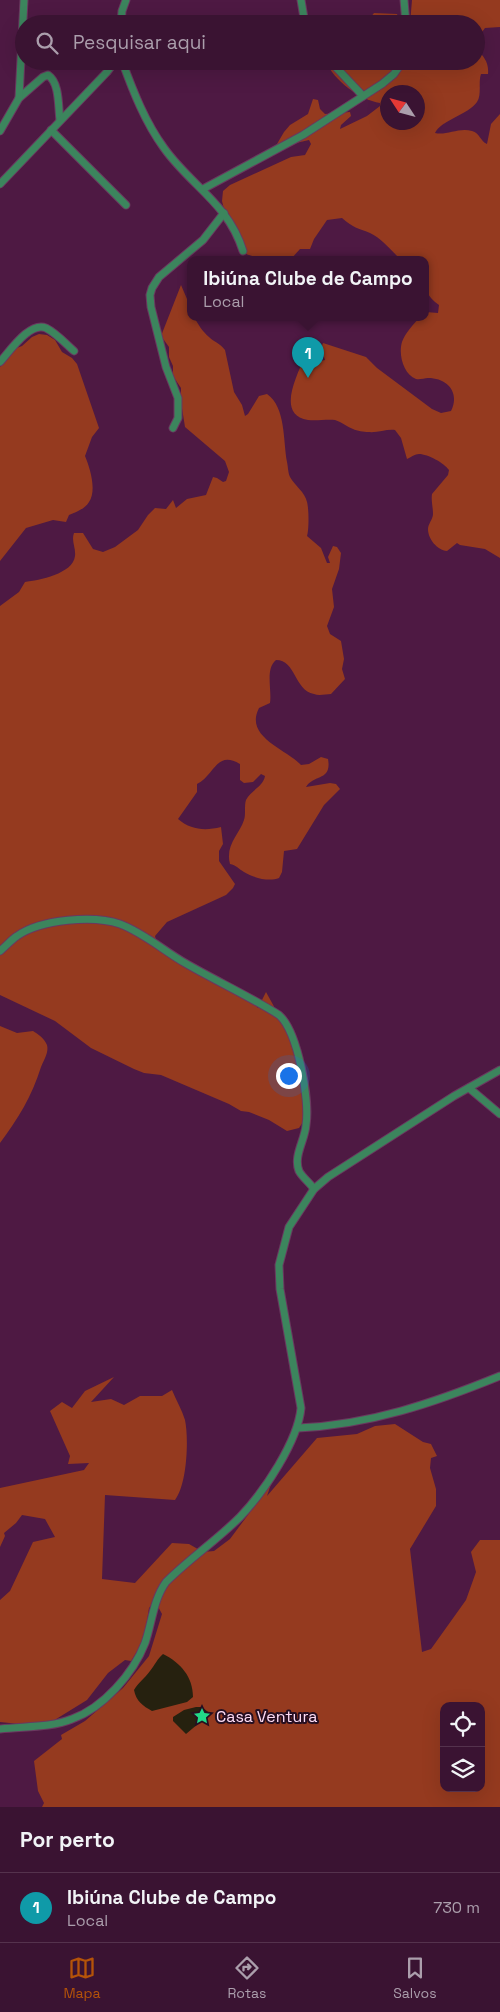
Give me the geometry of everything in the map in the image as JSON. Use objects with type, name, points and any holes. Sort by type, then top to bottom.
[{"type":"street","points":[[23,15],[24,0]]},
{"type":"street","points":[[122,15],[126,0]]},
{"type":"street","points":[[300,0],[303,15]]},
{"type":"street","points":[[404,0],[405,15]]},
{"type":"street","points":[[19,98],[20,70]]},
{"type":"street","points":[[0,184],[108,70]]},
{"type":"street","points":[[126,70],[148,124],[175,162],[224,213],[232,224],[243,251]]},
{"type":"street","points":[[338,70],[363,96]]},
{"type":"street","points":[[203,189],[303,135],[363,96],[397,70]]},
{"type":"street","points":[[0,130],[19,98],[42,77],[48,75],[53,78],[55,84],[60,120]]},
{"type":"street","points":[[51,130],[126,205]]},
{"type":"street","points":[[173,428],[178,418],[178,398],[166,367],[151,307],[150,295],[159,277],[203,240],[224,213]]},
{"type":"street","points":[[0,362],[26,333],[32,328],[39,326],[55,334],[74,351]]},
{"type":"street","points":[[0,951],[16,936],[28,930],[70,920],[107,921],[121,924],[285,1020],[291,1031],[303,1076],[308,1107],[306,1128],[300,1145],[298,1160],[300,1171],[314,1189]]},
{"type":"street","points":[[0,1729],[29,1727],[72,1720],[87,1711],[120,1683],[142,1651],[159,1591],[178,1570],[241,1516],[280,1462],[298,1428],[300,1408],[297,1380],[280,1289],[279,1265],[289,1227],[314,1189],[328,1177],[376,1145],[454,1096],[500,1070]]},
{"type":"street","points":[[469,1088],[500,1114]]},
{"type":"street","points":[[298,1428],[345,1424],[396,1414],[447,1397],[500,1376]]},
{"type":"shaded area","points":[[412,0],[500,0],[500,27],[485,28],[485,15],[411,15]]},
{"type":"shaded area","points":[[374,13],[397,15],[372,15]]},
{"type":"shaded area","points":[[485,60],[488,66],[488,74],[481,74],[477,102],[473,107],[443,124],[435,133],[462,130],[472,131],[477,133],[487,144],[491,124],[500,114],[500,558],[485,549],[457,543],[447,551],[443,550],[431,540],[428,529],[433,514],[432,494],[448,475],[449,470],[436,459],[423,454],[416,454],[407,459],[401,438],[395,430],[365,432],[355,430],[335,420],[308,420],[298,417],[293,411],[291,403],[291,394],[304,358],[311,356],[320,361],[325,360],[321,348],[323,343],[366,357],[377,368],[432,409],[441,413],[451,411],[454,398],[450,388],[435,379],[412,377],[405,369],[401,353],[405,335],[417,321],[429,321],[429,312],[438,313],[439,305],[429,295],[429,256],[397,256],[378,238],[353,226],[342,218],[327,220],[314,239],[310,249],[300,249],[294,256],[252,256],[243,252],[224,209],[222,201],[223,191],[230,185],[291,157],[305,155],[311,144],[309,140],[283,146],[277,144],[290,125],[308,114],[313,99],[318,100],[320,109],[325,114],[350,112],[351,116],[341,125],[340,129],[367,116],[380,106],[380,130],[425,130],[425,85],[380,85],[380,103],[364,98],[341,82],[331,70],[485,70]]},
{"type":"shaded area","points":[[181,285],[187,299],[187,321],[196,321],[204,332],[225,350],[234,392],[242,405],[245,416],[259,396],[267,394],[278,407],[283,425],[289,475],[307,502],[307,536],[321,548],[327,563],[330,563],[328,557],[333,546],[337,547],[341,553],[339,569],[332,589],[334,607],[327,626],[330,634],[341,641],[344,659],[342,669],[345,679],[331,694],[316,695],[302,687],[288,665],[283,661],[276,660],[270,674],[270,703],[259,708],[256,718],[257,727],[262,735],[301,765],[309,764],[321,757],[328,759],[329,766],[325,774],[313,780],[306,787],[330,783],[336,784],[340,789],[324,805],[297,849],[284,851],[282,872],[279,878],[271,880],[262,879],[230,864],[229,851],[244,820],[246,800],[262,783],[265,776],[261,774],[253,782],[244,783],[240,780],[240,764],[232,760],[226,760],[216,765],[197,784],[197,792],[178,819],[198,829],[221,827],[223,844],[219,851],[219,861],[235,884],[226,895],[167,922],[155,936],[158,948],[188,968],[242,990],[258,1008],[266,992],[293,1041],[304,1093],[305,1119],[299,1128],[287,1131],[269,1120],[241,1111],[161,1075],[144,1073],[134,1069],[91,1048],[55,1021],[0,995],[0,606],[19,592],[25,582],[54,575],[68,567],[73,562],[75,556],[74,533],[83,533],[93,549],[103,552],[115,547],[138,530],[155,508],[166,509],[173,500],[176,508],[187,499],[206,495],[213,477],[223,482],[226,481],[229,472],[225,461],[185,427],[181,388],[173,376],[169,347],[161,336]]},
{"type":"shaded area","points":[[39,334],[47,335],[55,340],[62,352],[72,358],[77,364],[99,428],[92,437],[85,456],[93,485],[91,497],[85,507],[69,515],[66,522],[53,520],[26,528],[0,561],[0,367],[14,349],[22,346],[32,337]]},
{"type":"shaded area","points":[[0,1026],[17,1033],[33,1031],[43,1038],[47,1045],[47,1050],[29,1097],[19,1116],[0,1143]]},
{"type":"shaded area","points":[[114,1377],[91,1402],[111,1399],[124,1405],[140,1396],[162,1396],[172,1390],[184,1416],[187,1450],[186,1462],[182,1484],[175,1500],[105,1495],[102,1579],[135,1583],[172,1543],[189,1544],[203,1552],[214,1551],[230,1539],[271,1484],[267,1496],[317,1438],[357,1434],[375,1426],[395,1424],[423,1442],[431,1444],[437,1456],[431,1458],[430,1468],[436,1489],[436,1506],[410,1549],[422,1652],[431,1649],[466,1600],[476,1572],[471,1552],[480,1540],[500,1540],[500,1807],[42,1807],[44,1803],[38,1791],[34,1761],[62,1739],[61,1735],[85,1721],[123,1688],[149,1656],[162,1614],[155,1601],[149,1608],[144,1640],[131,1661],[125,1660],[108,1673],[87,1700],[53,1721],[29,1725],[0,1722],[0,1600],[10,1591],[33,1542],[55,1537],[45,1519],[22,1515],[4,1533],[5,1536],[0,1547],[0,1488],[84,1470],[89,1463],[68,1464],[70,1456],[50,1411],[62,1402],[72,1408],[85,1391]]},
{"type":"shaded area","points":[[163,1654],[185,1671],[191,1683],[193,1697],[187,1702],[152,1711],[140,1703],[134,1690]]},
{"type":"shaded area","points":[[202,1707],[208,1712],[205,1718],[186,1734],[173,1721],[173,1717],[184,1710]]},
{"type":"place","name":"Ibiúna Clube de Campo","points":[[308,378]]},
{"type":"place","name":"Casa Ventura","points":[[202,1716]]}]
